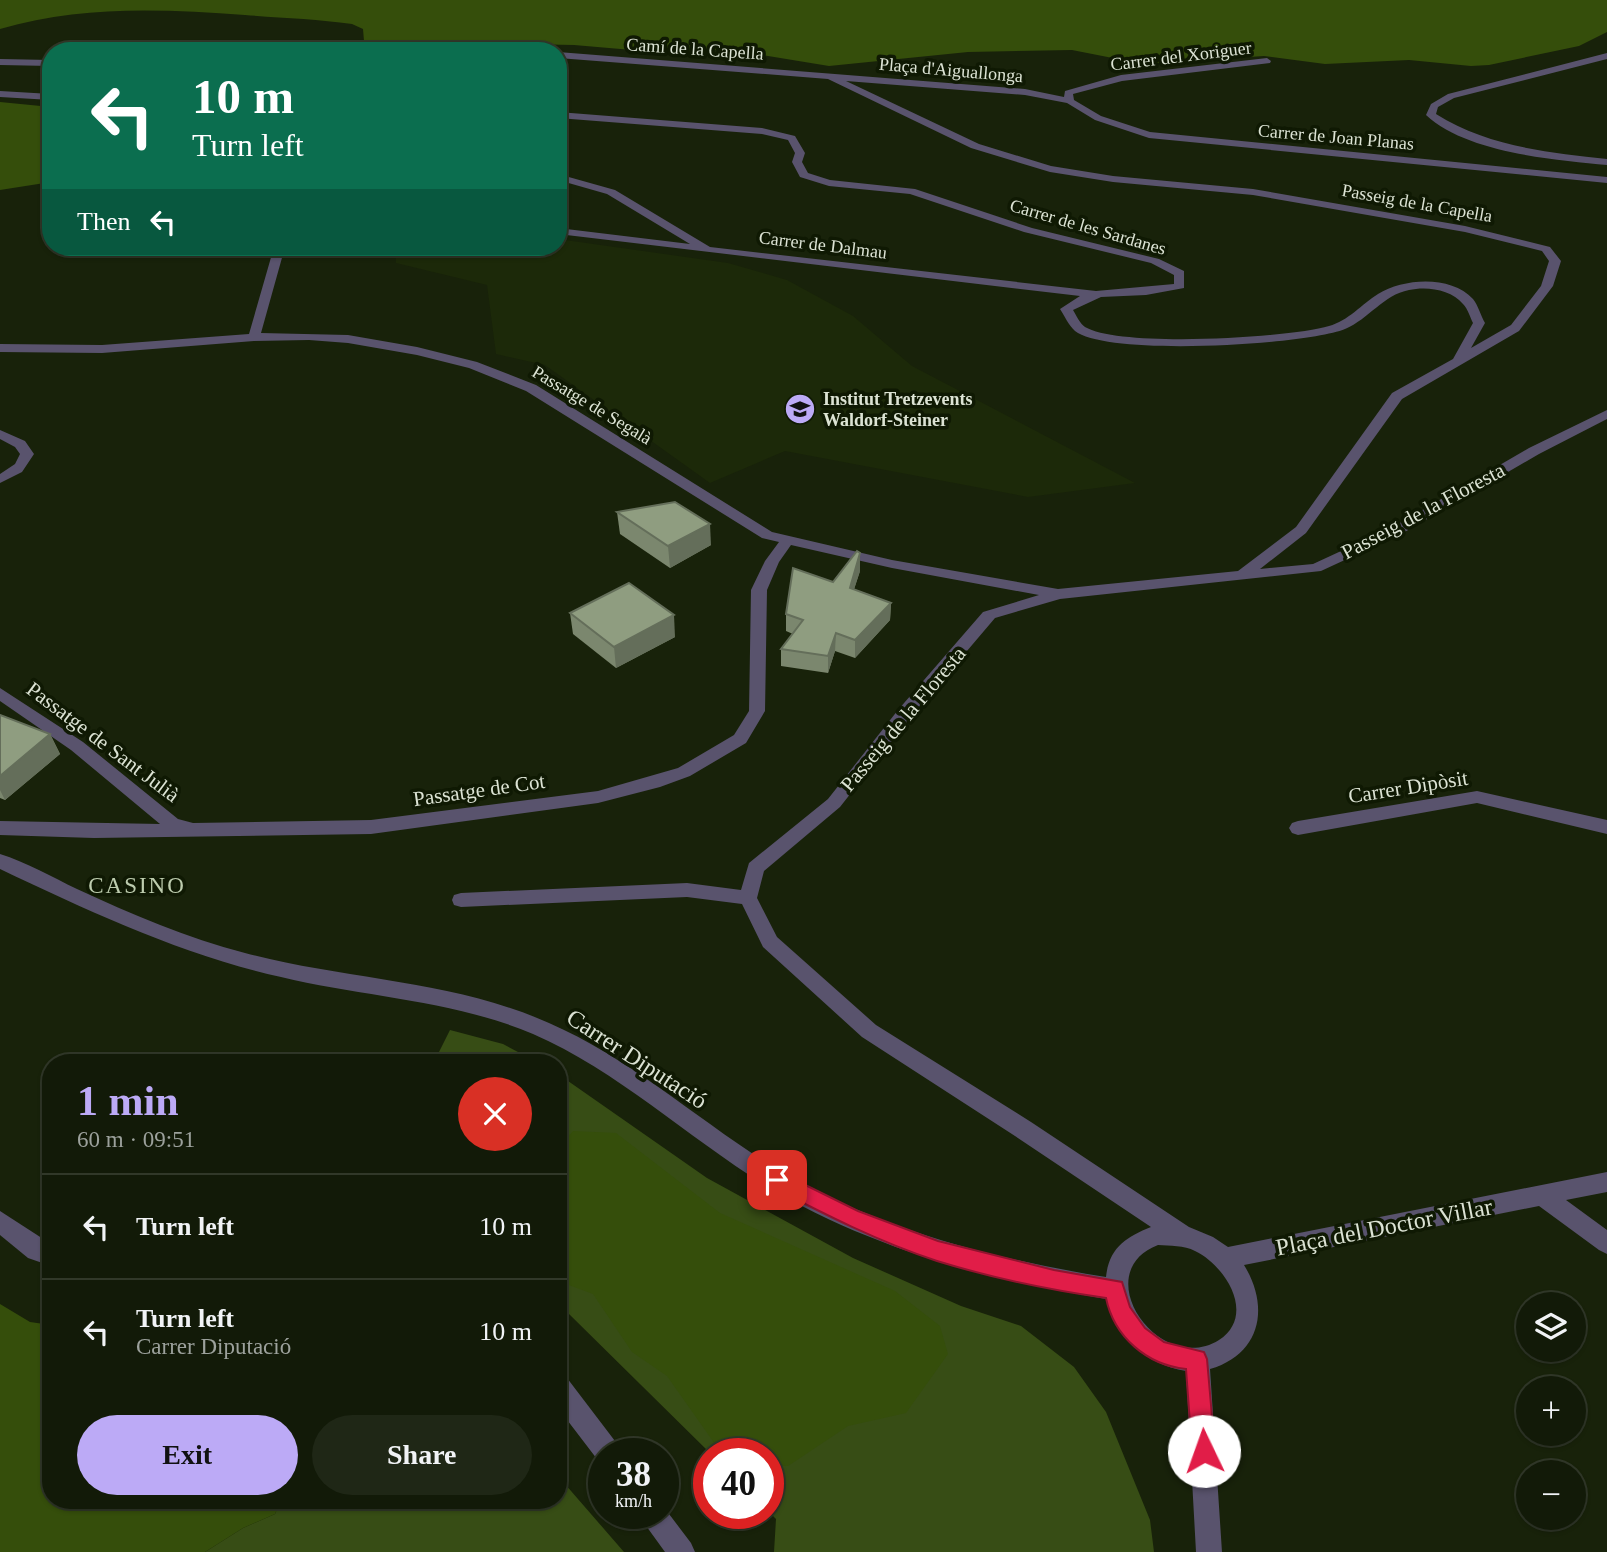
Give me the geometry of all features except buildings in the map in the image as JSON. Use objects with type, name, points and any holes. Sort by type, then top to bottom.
[{"type":"street","name":"Camí de la Capella","points":[[567,56],[829,76]]},
{"type":"street","points":[[1607,56],[1451,96],[1434,106],[1431,116],[1456,131],[1497,144],[1607,162]]},
{"type":"street","name":"Carrer del Xoriguer","points":[[1070,101],[1068,93],[1121,78],[1268,61]]},
{"type":"street","points":[[0,62],[42,63]]},
{"type":"street","name":"Plaça d'Aiguallonga","points":[[829,76],[1025,92],[1070,101]]},
{"type":"street","name":"Passeig de la Capella","points":[[829,76],[975,146],[1050,169],[1113,179],[1253,192],[1465,229],[1546,249],[1555,261],[1547,286],[1515,328],[1397,396],[1301,530],[1241,577]]},
{"type":"street","points":[[0,94],[42,96]]},
{"type":"street","name":"Carrer de Joan Planas","points":[[1070,101],[1098,118],[1149,135],[1607,180]]},
{"type":"street","name":"Carrer de les Sardanes","points":[[567,116],[762,131],[792,138],[800,153],[797,162],[804,175],[829,183],[911,191],[1028,230],[1155,261],[1180,273],[1180,286],[1144,292],[1101,292],[1077,300],[1066,309],[1080,329],[1117,340],[1196,343],[1311,335],[1343,326],[1384,295],[1408,286],[1443,286],[1468,301],[1479,323],[1457,362]]},
{"type":"street","name":"Carrer de Dalmau","points":[[567,180],[611,192],[707,250],[1068,292],[1101,292]]},
{"type":"street","points":[[567,231],[707,250]]},
{"type":"street","points":[[254,337],[276,256]]},
{"type":"street","name":"Passatge de Segalà","points":[[0,348],[102,349],[254,337],[348,339],[417,351],[473,365],[531,388],[767,535],[892,564],[1059,594]]},
{"type":"street","name":"Passeig de la Floresta","points":[[748,898],[756,868],[834,803],[904,714],[989,615],[1059,594],[1316,568],[1398,530],[1534,451],[1607,414]]},
{"type":"street","points":[[0,434],[20,444],[27,454],[25,463],[0,479]]},
{"type":"street","name":"Passatge de Cot","points":[[0,828],[94,831],[370,827],[598,797],[654,783],[684,772],[740,738],[757,711],[759,590],[772,561],[787,541]]},
{"type":"street","name":"Passatge de Sant Julià","points":[[0,693],[77,746],[174,825],[221,830]]},
{"type":"street","name":"Carrer Dipòsit","points":[[1298,828],[1477,797],[1607,827]]},
{"type":"street","name":"Carrer Diputació","points":[[0,861],[133,925],[203,949],[281,970],[488,1009],[542,1029],[594,1058],[777,1180],[844,1214],[938,1251],[1045,1278],[1115,1290]]},
{"type":"street","points":[[461,900],[687,890],[748,898],[771,942],[869,1031],[1023,1129],[1181,1235],[1206,1244],[1225,1258],[1245,1288],[1249,1316],[1241,1335],[1230,1348],[1210,1357],[1177,1357],[1157,1350],[1137,1336],[1120,1311],[1115,1290],[1121,1261],[1133,1246],[1158,1235],[1181,1235]]},
{"type":"street","name":"Plaça del Doctor Villar","points":[[1225,1258],[1607,1182]]},
{"type":"street","points":[[1543,1196],[1607,1243]]},
{"type":"street","points":[[0,1221],[42,1252]]},
{"type":"street","points":[[1196,1359],[1200,1379],[1209,1552]]},
{"type":"street","points":[[567,1399],[597,1438]]},
{"type":"street","points":[[664,1529],[682,1552]]},
{"type":"shaded area","name":"Institut Tretzevents Waldorf-Steiner","points":[[567,240],[728,263],[787,280],[853,316],[912,366],[1135,483],[1028,497],[785,451],[710,483],[545,365],[496,354],[487,285],[396,263],[396,256],[567,256]]},
{"type":"shaded area","points":[[450,1030],[503,1044],[522,1054],[438,1054]]},
{"type":"shaded area","points":[[567,1080],[707,1178],[853,1258],[961,1306],[1021,1326],[1074,1367],[1106,1412],[1150,1520],[1154,1552],[774,1552],[775,1529],[784,1529],[784,1438],[695,1438],[569,1314],[567,1315]]},
{"type":"shaded area","points":[[567,1486],[588,1511],[588,1529],[604,1529],[624,1552],[205,1552],[243,1528],[275,1514],[277,1509],[567,1509]]},
{"type":"green space","points":[[0,0],[1607,0],[1607,32],[1579,46],[1489,65],[1471,66],[1409,60],[1325,64],[1264,56],[1143,64],[1072,50],[968,52],[829,66],[725,49],[667,53],[567,45],[567,42],[365,42],[363,29],[352,24],[152,10],[91,12],[30,21],[0,29]]},
{"type":"green space","points":[[0,102],[42,106],[42,183],[0,190]]},
{"type":"green space","points":[[573,1131],[616,1133],[720,1213],[895,1291],[940,1326],[948,1354],[906,1413],[848,1426],[788,1466],[784,1466],[784,1438],[711,1438],[667,1376],[632,1352],[593,1294],[567,1284],[567,1138]]},
{"type":"green space","points":[[0,1304],[30,1322],[42,1324],[42,1509],[277,1509],[275,1514],[243,1528],[205,1552],[0,1552]]},
{"type":"place","name":"Institut Tretzevents Waldorf-Steiner","points":[[800,409]]},
{"type":"district","name":"CASINO","points":[[137,885]]},
{"type":"route","points":[[777,1180],[885,1232],[938,1251],[1054,1280],[1115,1290],[1120,1311],[1137,1336],[1157,1350],[1177,1357],[1196,1359],[1200,1379],[1204,1451]]}]
